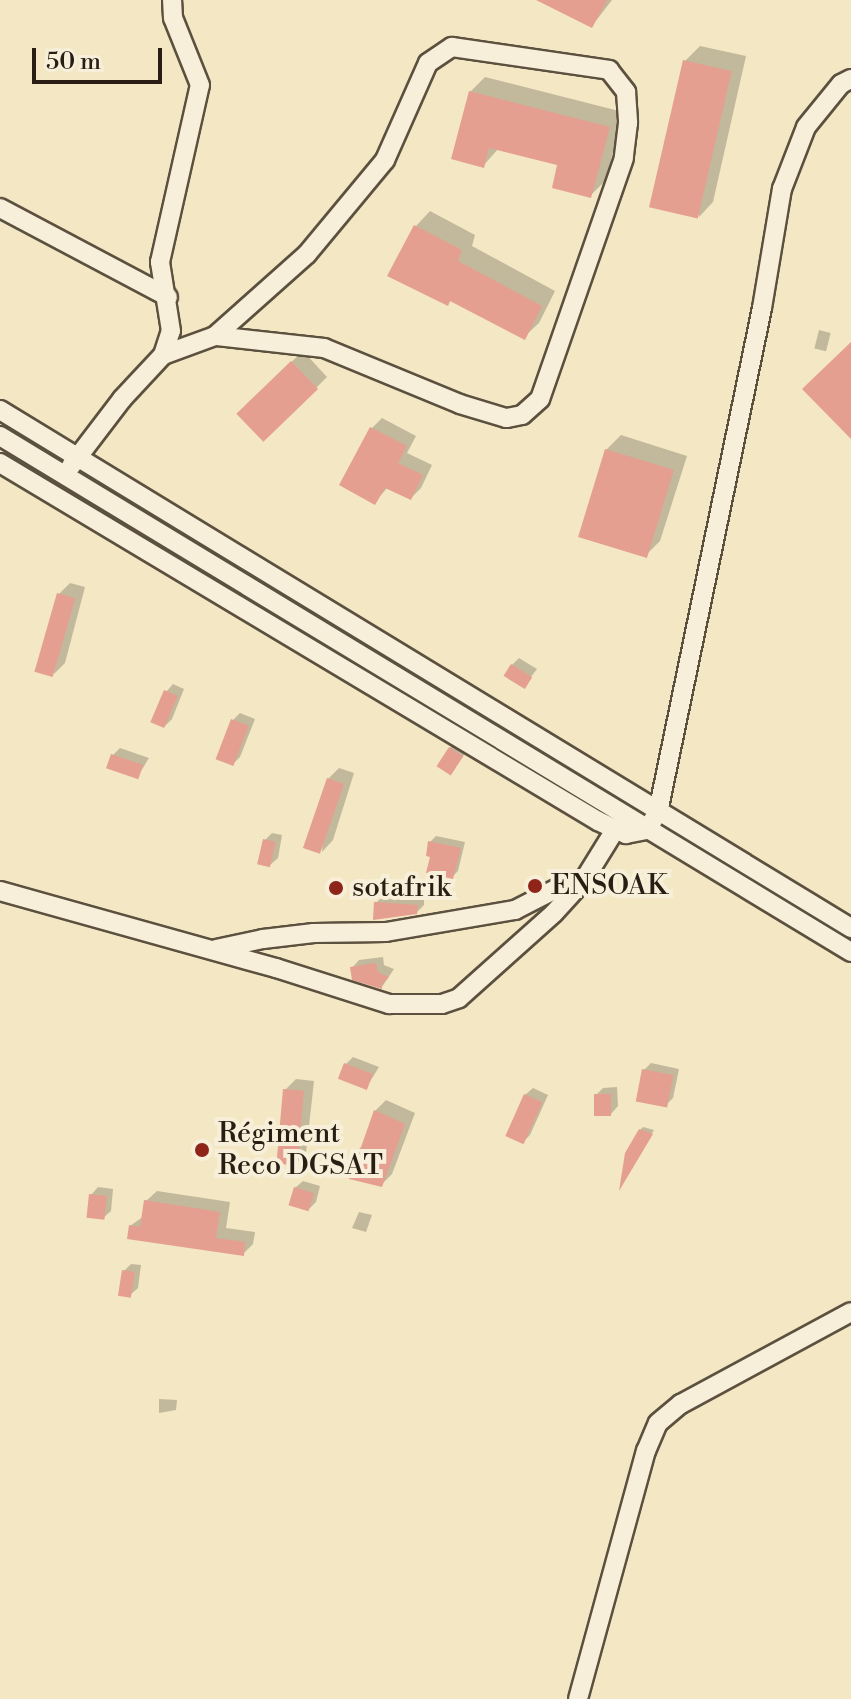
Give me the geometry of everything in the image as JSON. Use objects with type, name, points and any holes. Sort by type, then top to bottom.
[{"type":"street","points":[[65,475],[122,399],[163,355],[171,331],[160,262],[200,85],[173,18],[172,0]]},
{"type":"street","points":[[163,355],[215,336],[307,254],[385,160],[428,63],[452,47],[609,70],[626,92],[628,123],[624,158],[540,399],[522,415],[506,418],[460,404],[324,348],[215,336]]},
{"type":"street","points":[[0,463],[615,830],[626,834],[647,830],[658,812],[762,308],[782,189],[806,127],[841,84],[851,79]]},
{"type":"street","points":[[0,208],[168,297]]},
{"type":"street","points":[[0,410],[851,928]]},
{"type":"street","points":[[0,436],[851,952]]},
{"type":"street","points":[[0,891],[213,950],[389,1004],[442,1004],[459,998],[501,964],[584,880],[615,830]]},
{"type":"street","points":[[213,950],[263,939],[314,933],[386,932],[515,910],[562,886],[584,880]]},
{"type":"street","points":[[578,1699],[646,1451],[658,1423],[681,1404],[851,1312]]},
{"type":"building","points":[[536,0],[607,0],[592,28]]},
{"type":"building","points":[[683,60],[732,71],[698,218],[649,207]]},
{"type":"building","points":[[469,91],[610,127],[591,198],[552,188],[557,165],[489,148],[484,168],[451,159]]},
{"type":"building","points":[[414,225],[462,250],[458,261],[542,306],[525,340],[450,301],[448,306],[387,276]]},
{"type":"building","points":[[851,342],[851,439],[802,389]]},
{"type":"building","points":[[291,361],[318,389],[263,442],[236,414]]},
{"type":"building","points":[[370,427],[407,446],[398,463],[423,475],[411,500],[385,488],[375,505],[339,485]]},
{"type":"building","points":[[605,449],[674,470],[647,558],[578,537]]},
{"type":"building","points":[[57,593],[75,598],[53,677],[34,672]]},
{"type":"building","points":[[511,664],[532,677],[525,689],[504,676]]},
{"type":"building","points":[[164,690],[178,696],[164,728],[150,722]]},
{"type":"building","points":[[231,719],[249,726],[233,766],[216,759]]},
{"type":"building","points":[[449,747],[463,756],[451,776],[436,766]]},
{"type":"building","points":[[111,754],[143,765],[138,779],[106,768]]},
{"type":"building","points":[[327,778],[344,784],[320,854],[303,848]]},
{"type":"building","points":[[263,839],[276,842],[270,867],[257,864]]},
{"type":"building","points":[[428,841],[461,848],[453,879],[426,873],[430,857],[426,856]]},
{"type":"building","points":[[374,902],[418,905],[417,914],[373,920]]},
{"type":"building","points":[[376,963],[378,972],[389,977],[382,984],[382,989],[352,980],[350,967]]},
{"type":"building","points":[[344,1063],[373,1074],[367,1090],[338,1079]]},
{"type":"building","points":[[642,1069],[673,1075],[667,1107],[636,1101]]},
{"type":"building","points":[[283,1089],[304,1091],[297,1166],[276,1164]]},
{"type":"building","points":[[524,1094],[542,1102],[524,1144],[505,1136]]},
{"type":"building","points":[[594,1094],[611,1094],[611,1116],[594,1116]]},
{"type":"building","points":[[374,1110],[405,1124],[382,1187],[349,1179],[351,1154],[359,1153]]},
{"type":"building","points":[[639,1129],[653,1134],[619,1191],[625,1153]]},
{"type":"building","points":[[294,1187],[314,1193],[309,1211],[288,1205]]},
{"type":"building","points":[[89,1194],[107,1196],[104,1220],[86,1218]]},
{"type":"building","points":[[144,1200],[220,1212],[216,1238],[245,1242],[244,1256],[127,1239],[129,1225],[140,1227]]},
{"type":"building","points":[[122,1270],[135,1272],[131,1298],[118,1296]]},
{"type":"place","name":"ENSOAK","points":[[535,886]]},
{"type":"place","name":"sotafrik","points":[[336,888]]},
{"type":"place","name":"Régiment Reco DGSAT","points":[[202,1150]]}]
